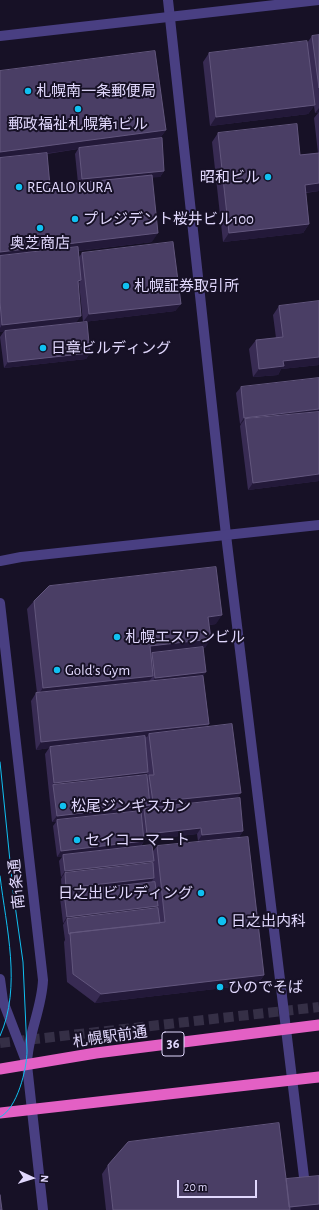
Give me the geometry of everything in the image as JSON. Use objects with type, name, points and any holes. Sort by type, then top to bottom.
[{"type":"highway","name":"札幌駅前通","points":[[0,1069],[96,1053],[319,1025]]},
{"type":"highway","points":[[0,1113],[319,1078]]},
{"type":"street","points":[[168,0],[226,535],[308,1210]]},
{"type":"street","points":[[0,36],[319,0]]},
{"type":"street","points":[[0,561],[319,525]]},
{"type":"street","name":"南1条通","points":[[0,603],[43,980],[42,997],[27,1051],[27,1065],[43,1210]]},
{"type":"street","name":"南1条通","points":[[0,979],[3,1001],[27,1065]]},
{"type":"building","points":[[319,35],[319,88],[312,36]]},
{"type":"building","points":[[307,41],[315,105],[216,117],[209,53]]},
{"type":"building","name":"郵政福祉札幌第1ビル","points":[[155,51],[166,130],[0,152],[0,71]]},
{"type":"building","name":"昭和ビル","points":[[297,124],[300,155],[319,153],[319,183],[305,185],[309,224],[229,233],[218,133]]},
{"type":"building","points":[[162,138],[164,171],[82,179],[79,148]]},
{"type":"building","name":"プレジデント桜井ビル100","points":[[47,153],[50,186],[152,175],[158,233],[0,252],[0,158]]},
{"type":"building","name":"札幌証券取引所","points":[[173,242],[181,304],[89,314],[82,253]]},
{"type":"building","points":[[78,247],[81,280],[78,281],[81,316],[2,325],[0,302],[0,256]]},
{"type":"building","points":[[319,301],[319,357],[283,361],[284,366],[259,369],[256,340],[283,337],[279,306]]},
{"type":"building","name":"日章ビルディング","points":[[87,322],[90,353],[8,362],[5,331]]},
{"type":"building","points":[[319,378],[319,409],[244,418],[241,387]]},
{"type":"building","points":[[319,412],[319,474],[253,483],[245,419]]},
{"type":"building","name":"札幌エスワンビル","points":[[216,567],[222,615],[208,617],[211,639],[150,646],[153,676],[43,688],[34,601],[49,586]]},
{"type":"building","points":[[203,647],[206,672],[155,678],[152,653]]},
{"type":"building","points":[[203,676],[209,724],[41,742],[36,693]]},
{"type":"building","points":[[232,724],[241,793],[153,802],[149,775],[154,775],[149,734]]},
{"type":"building","points":[[145,736],[148,772],[54,783],[50,747]]},
{"type":"building","points":[[147,775],[150,805],[57,816],[53,785]]},
{"type":"building","points":[[240,798],[243,831],[202,835],[201,828],[147,834],[144,809]]},
{"type":"building","points":[[141,811],[144,841],[61,851],[57,820]]},
{"type":"building","name":"日之出ビルディング","points":[[248,837],[264,975],[101,994],[73,974],[70,933],[165,922],[157,846]]},
{"type":"building","points":[[152,845],[154,861],[65,871],[63,855]]},
{"type":"building","points":[[153,863],[154,878],[66,888],[65,873]]},
{"type":"building","points":[[155,882],[158,906],[67,917],[64,892]]},
{"type":"building","points":[[158,908],[160,923],[69,934],[67,919]]},
{"type":"building","points":[[279,1123],[290,1210],[113,1210],[108,1165],[128,1142]]},
{"type":"building","points":[[319,1176],[319,1204],[289,1207],[286,1179]]},
{"type":"building","points":[[0,1195],[2,1210],[0,1210]]},
{"type":"tunnel","points":[[0,1043],[319,1007]]},
{"type":"tram line","points":[[0,762],[13,891],[23,962],[27,1051],[27,1059],[20,1088],[11,1106],[6,1113],[0,1117]]},
{"type":"tram line","points":[[0,876],[8,936],[11,977],[7,1017],[0,1036]]},
{"type":"place","name":"札幌南一条郵便局","points":[[28,91]]},
{"type":"place","name":"郵政福祉札幌第1ビル","points":[[78,109]]},
{"type":"place","name":"昭和ビル","points":[[268,177]]},
{"type":"place","name":"REGALO KURA","points":[[19,187]]},
{"type":"place","name":"プレジデント桜井ビル100","points":[[75,219]]},
{"type":"place","name":"奥芝商店","points":[[40,228]]},
{"type":"place","name":"札幌証券取引所","points":[[126,286]]},
{"type":"place","name":"日章ビルディング","points":[[43,348]]},
{"type":"place","name":"札幌エスワンビル","points":[[117,637]]},
{"type":"place","name":"Gold's Gym","points":[[57,670]]},
{"type":"place","name":"松尾ジンギスカン","points":[[63,806]]},
{"type":"place","name":"セイコーマート","points":[[77,840]]},
{"type":"place","name":"日之出ビルディング","points":[[201,893]]},
{"type":"place","name":"日之出内科","points":[[222,921]]},
{"type":"place","name":"ひのでそば","points":[[220,987]]}]
